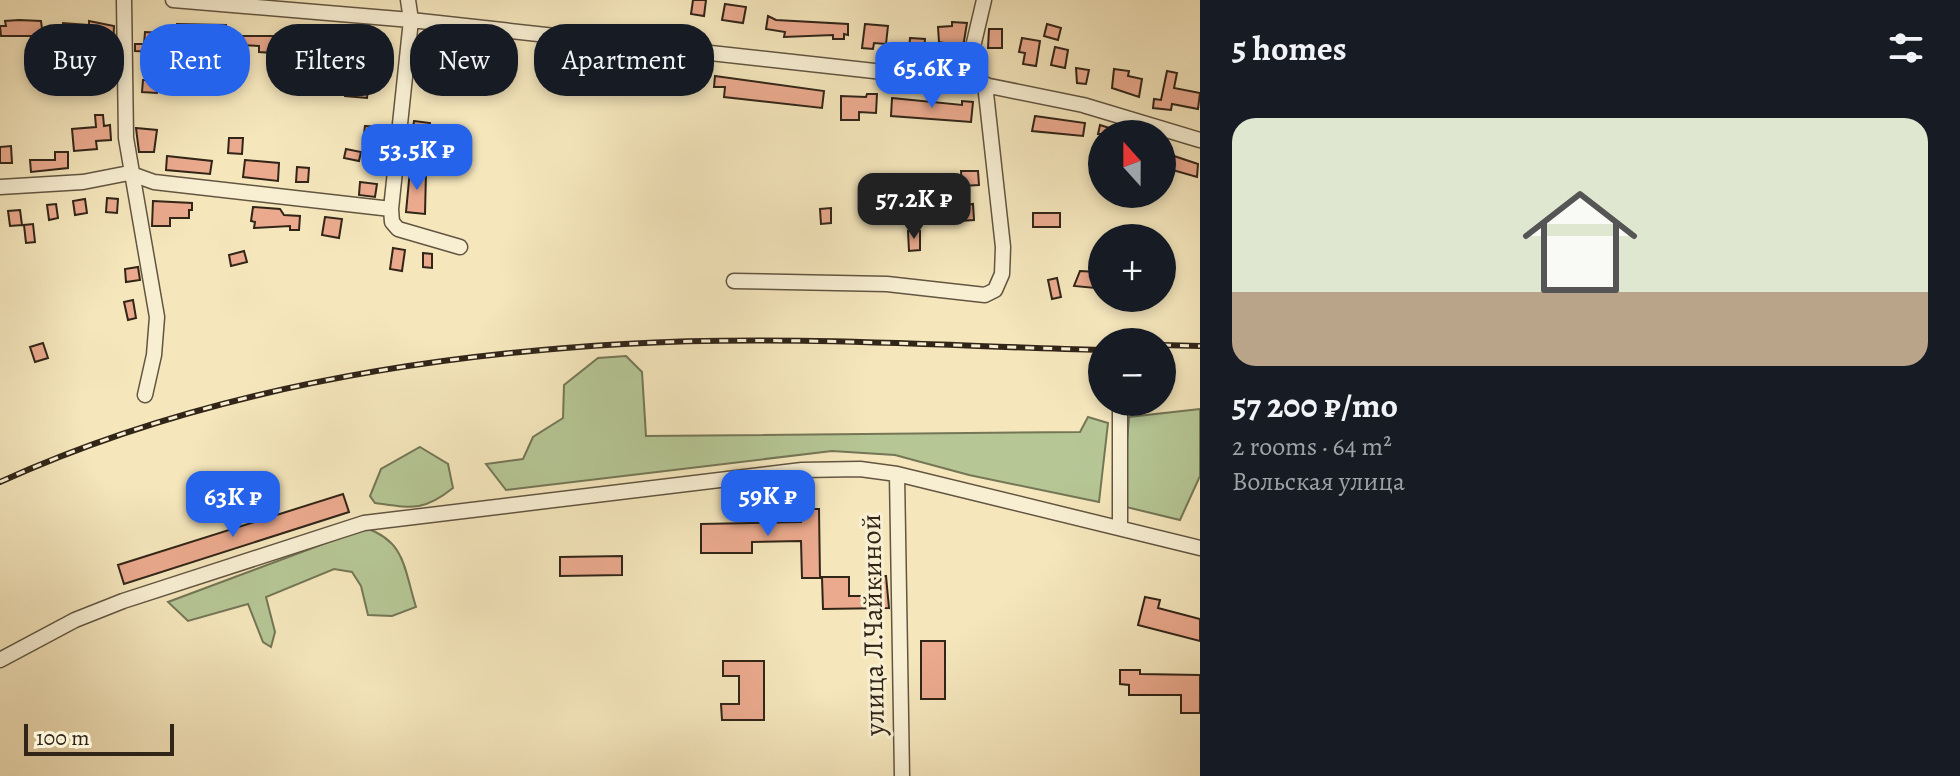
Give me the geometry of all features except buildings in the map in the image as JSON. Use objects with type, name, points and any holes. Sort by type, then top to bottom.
[{"type":"street","points":[[124,0],[129,173],[157,317],[154,355],[145,395]]},
{"type":"street","points":[[173,0],[411,20],[965,81],[1083,105],[1200,140]]},
{"type":"street","points":[[408,0],[411,20],[392,222],[398,229],[460,247]]},
{"type":"street","points":[[965,81],[984,0]]},
{"type":"street","points":[[734,281],[887,284],[985,295],[995,290],[1002,274],[1003,247],[985,84]]},
{"type":"street","points":[[0,187],[83,182],[129,173],[154,182],[391,209]]},
{"type":"street","points":[[1120,416],[1120,528]]},
{"type":"street","points":[[0,660],[75,620],[123,601],[364,523],[802,470],[860,469],[897,474],[1200,548]]},
{"type":"street","name":"улица Л.Чайкиной","points":[[897,474],[902,776]]},
{"type":"green space","points":[[626,356],[642,372],[646,436],[1080,432],[1088,417],[1108,423],[1099,502],[969,475],[895,455],[832,451],[506,490],[486,464],[523,459],[533,437],[563,418],[564,385],[598,358]]},
{"type":"green space","points":[[1200,409],[1200,476],[1180,520],[1122,506],[1129,417],[1176,416],[1176,412]]},
{"type":"green space","points":[[420,447],[448,464],[453,488],[425,505],[375,503],[370,496],[381,469]]},
{"type":"green space","points":[[366,528],[389,541],[402,558],[416,607],[392,616],[368,615],[361,586],[352,572],[334,569],[266,597],[275,632],[271,647],[263,642],[248,604],[188,621],[168,602]]},
{"type":"railway","points":[[0,482],[74,451],[227,403],[305,384],[464,358],[624,344],[743,341],[1088,350]]},
{"type":"railway","points":[[1176,345],[1200,346]]}]
